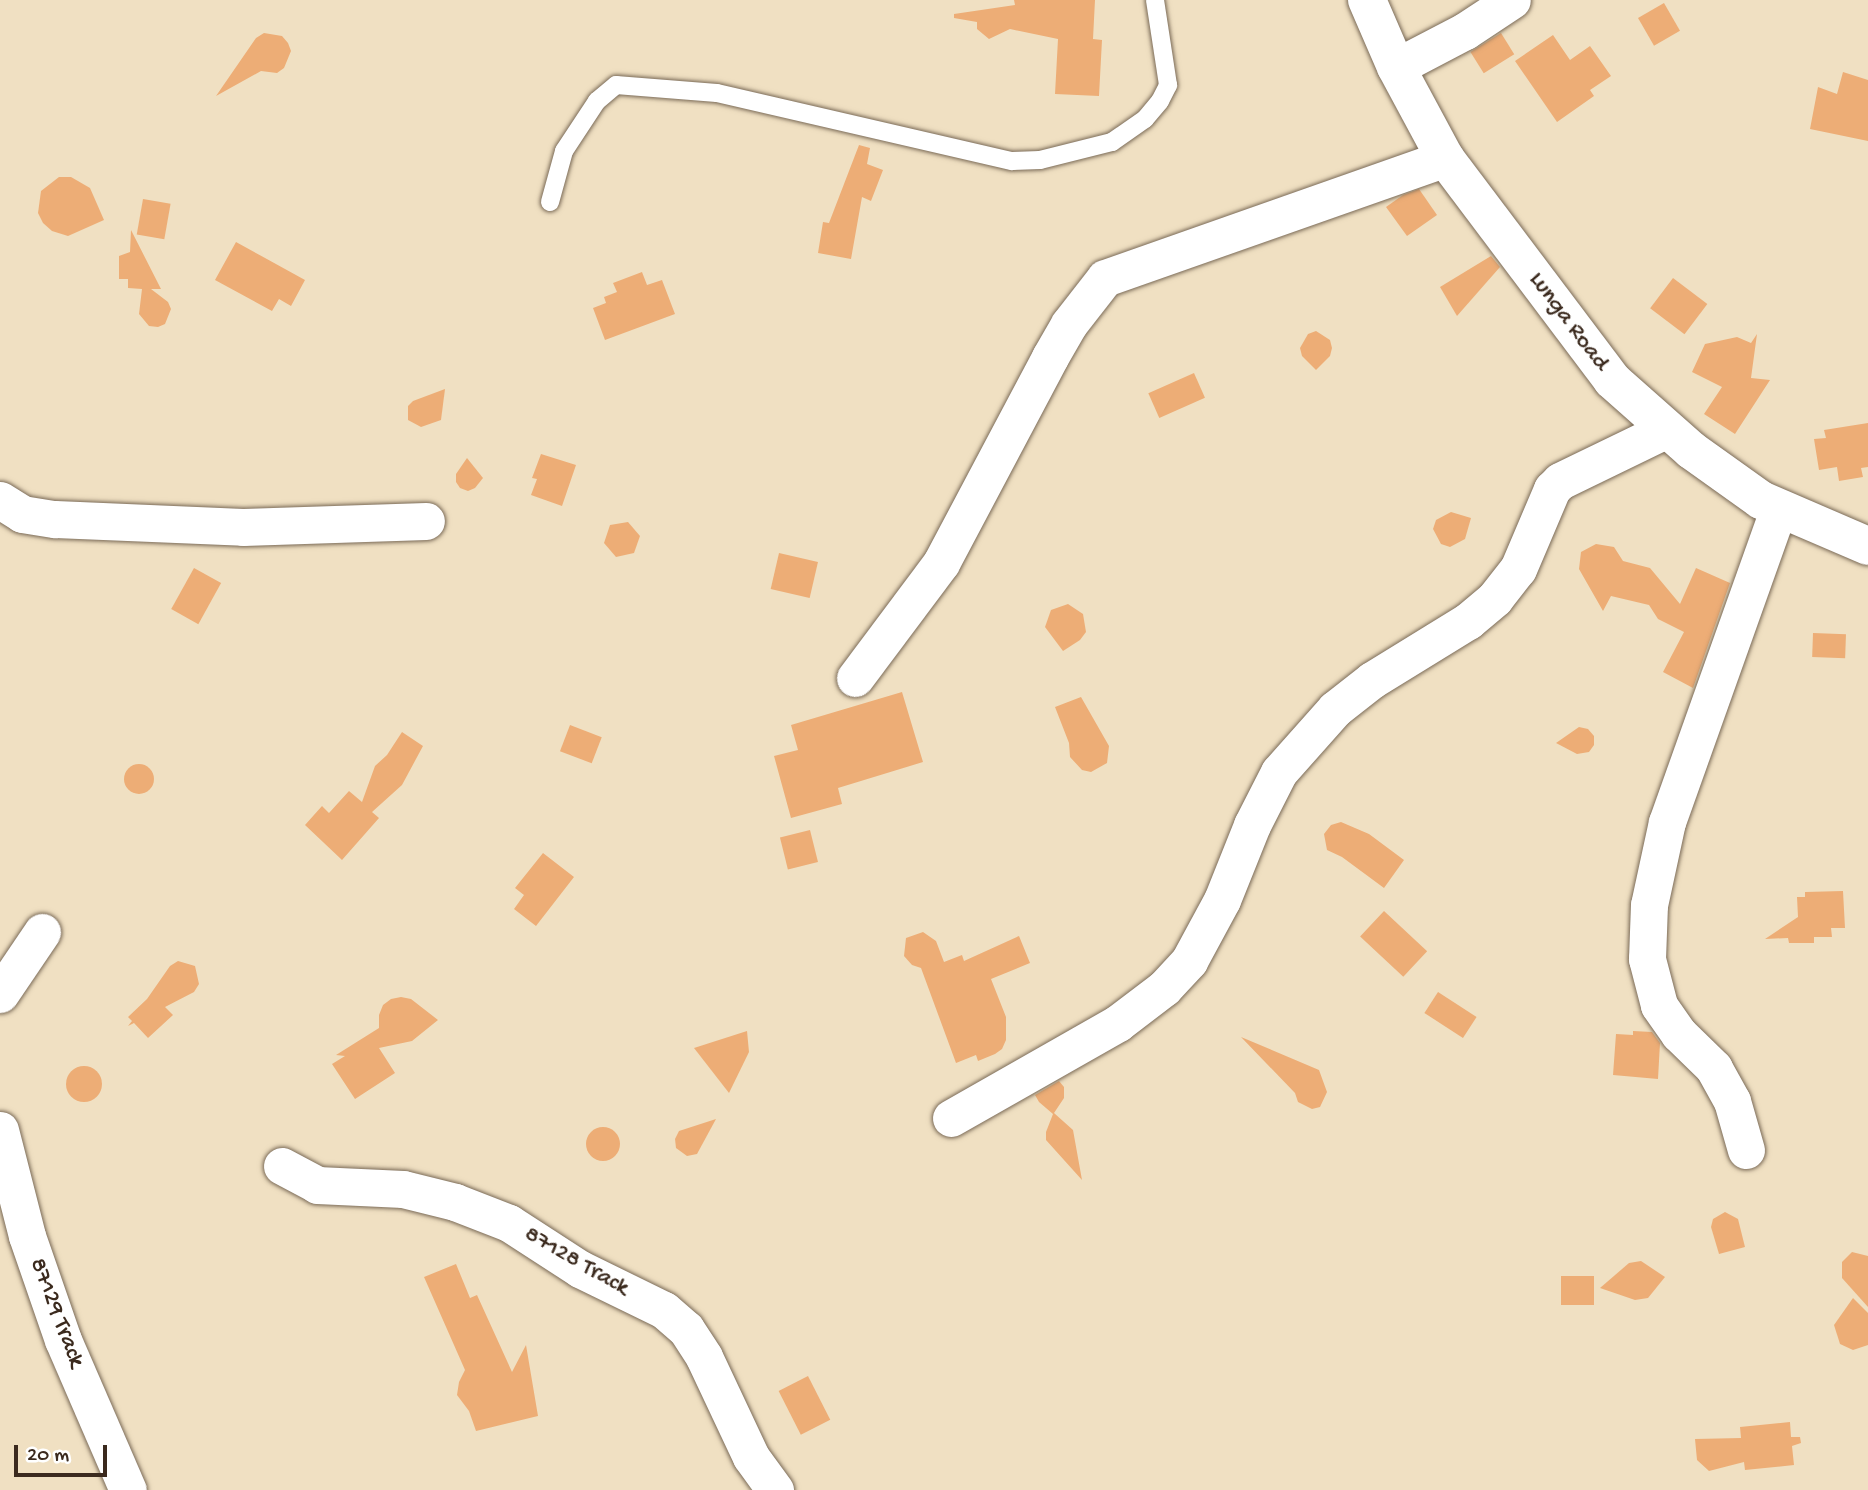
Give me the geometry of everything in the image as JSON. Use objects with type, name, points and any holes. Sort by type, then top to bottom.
[{"type":"street","name":"Lunga Road","points":[[1367,0],[1396,68],[1446,158],[1612,380],[1691,450],[1761,500],[1868,546]]},
{"type":"street","points":[[1396,68],[1465,31],[1512,0]]},
{"type":"street","points":[[855,678],[941,563],[1050,357],[1069,324],[1105,278],[1446,158]]},
{"type":"street","points":[[951,1118],[1118,1023],[1164,988],[1189,961],[1222,900],[1252,825],[1279,772],[1327,718],[1372,680],[1468,621],[1495,598],[1518,569],[1552,489],[1560,481],[1667,429]]},
{"type":"street","points":[[0,500],[22,514],[55,519],[243,527],[426,521]]},
{"type":"street","points":[[1746,1150],[1732,1101],[1714,1068],[1679,1034],[1659,1005],[1647,960],[1648,905],[1667,821],[1779,508]]},
{"type":"street","points":[[0,995],[42,932]]},
{"type":"street","name":"87129 Track","points":[[0,1130],[27,1236],[63,1340],[128,1490]]},
{"type":"street","name":"87128 Track","points":[[282,1166],[317,1185],[403,1189],[455,1202],[509,1223],[580,1269],[664,1310],[686,1329],[704,1357],[751,1457],[775,1490]]},
{"type":"lane","points":[[550,202],[564,151],[597,101],[616,85],[717,93],[1012,161],[1040,160],[1112,142],[1144,119],[1160,102],[1168,85],[1156,0]]},
{"type":"building","points":[[1014,0],[1095,0],[1093,39],[1102,40],[1099,96],[1055,94],[1058,39],[1010,29],[989,39],[977,29],[977,22],[954,18],[954,14],[1015,5]]},
{"type":"building","points":[[1664,3],[1680,31],[1654,46],[1638,18]]},
{"type":"building","points":[[264,33],[282,36],[288,43],[291,51],[284,68],[277,73],[261,71],[216,96],[256,38]]},
{"type":"building","points":[[1501,33],[1514,54],[1484,73],[1470,52]]},
{"type":"building","points":[[1553,35],[1570,60],[1590,46],[1611,76],[1590,90],[1594,96],[1557,122],[1515,61]]},
{"type":"building","points":[[1843,72],[1868,80],[1868,141],[1810,129],[1818,87],[1837,94]]},
{"type":"building","points":[[859,145],[870,148],[867,164],[883,170],[871,201],[862,197],[851,259],[818,253],[823,222],[829,223]]},
{"type":"building","points":[[59,177],[71,177],[90,188],[104,220],[68,236],[52,231],[43,223],[38,213],[41,191]]},
{"type":"building","points":[[1419,189],[1437,215],[1407,236],[1386,207],[1403,195]]},
{"type":"building","points":[[143,199],[171,204],[164,239],[137,234]]},
{"type":"building","points":[[131,230],[161,289],[151,289],[168,302],[171,309],[165,324],[158,327],[149,326],[139,314],[142,289],[128,288],[128,279],[119,279],[119,256],[130,252]]},
{"type":"building","points":[[236,242],[305,280],[291,306],[279,299],[272,311],[215,280]]},
{"type":"building","points":[[1491,256],[1500,267],[1457,316],[1440,287]]},
{"type":"building","points":[[642,272],[647,285],[662,280],[675,314],[605,340],[593,308],[606,303],[604,297],[617,292],[613,283]]},
{"type":"building","points":[[1673,278],[1707,304],[1684,334],[1650,308]]},
{"type":"building","points":[[1316,331],[1330,340],[1332,348],[1330,356],[1316,370],[1302,356],[1300,348],[1308,334]]},
{"type":"building","points":[[1757,334],[1751,378],[1770,380],[1735,434],[1704,414],[1722,387],[1692,372],[1705,344],[1737,337],[1751,343]]},
{"type":"building","points":[[1194,373],[1205,398],[1159,418],[1148,393]]},
{"type":"building","points":[[445,389],[441,420],[421,427],[408,420],[408,406],[413,401]]},
{"type":"building","points":[[1868,423],[1868,467],[1861,468],[1863,477],[1839,481],[1837,467],[1819,470],[1814,439],[1826,438],[1824,430]]},
{"type":"building","points":[[541,454],[576,465],[562,506],[531,495],[537,479],[532,478]]},
{"type":"building","points":[[467,458],[483,478],[475,488],[468,491],[460,488],[456,482],[456,474]]},
{"type":"building","points":[[1451,512],[1471,518],[1465,539],[1450,547],[1441,544],[1433,529],[1436,520]]},
{"type":"building","points":[[628,522],[640,536],[634,553],[616,557],[604,543],[610,525]]},
{"type":"building","points":[[1596,544],[1614,547],[1623,561],[1650,568],[1680,604],[1696,568],[1730,583],[1693,688],[1663,672],[1684,632],[1658,619],[1649,605],[1611,596],[1603,611],[1579,569],[1581,552]]},
{"type":"building","points":[[779,553],[818,562],[810,598],[771,589]]},
{"type":"building","points":[[194,568],[221,583],[198,624],[171,609]]},
{"type":"building","points":[[1068,604],[1083,614],[1086,632],[1080,640],[1063,651],[1045,627],[1051,610]]},
{"type":"building","points":[[1813,633],[1846,634],[1845,658],[1812,657]]},
{"type":"building","points":[[902,692],[923,762],[838,788],[842,804],[791,818],[774,756],[798,750],[791,725]]},
{"type":"building","points":[[1081,697],[1109,746],[1107,763],[1091,772],[1082,770],[1070,757],[1069,743],[1055,707]]},
{"type":"building","points":[[570,725],[602,737],[592,763],[560,751]]},
{"type":"building","points":[[1579,727],[1588,729],[1594,736],[1594,745],[1589,752],[1577,754],[1556,743]]},
{"type":"building","points":[[402,732],[423,746],[402,785],[372,812],[379,818],[342,860],[305,825],[322,806],[329,813],[349,791],[362,802],[375,766],[387,755]]},
{"type":"building","points":[[139,764],[150,768],[154,779],[150,790],[139,794],[128,790],[124,779],[128,768]]},
{"type":"building","points":[[1341,822],[1369,834],[1404,860],[1384,888],[1342,857],[1327,850],[1324,834],[1331,825]]},
{"type":"building","points":[[810,830],[818,862],[788,870],[780,837]]},
{"type":"building","points":[[543,853],[574,877],[536,926],[514,909],[524,895],[515,888]]},
{"type":"building","points":[[1843,891],[1845,928],[1831,928],[1832,937],[1814,937],[1814,943],[1789,943],[1788,938],[1765,939],[1798,917],[1797,897],[1805,897],[1805,892]]},
{"type":"building","points":[[1384,911],[1427,951],[1403,977],[1360,937]]},
{"type":"building","points":[[923,932],[936,941],[944,962],[962,955],[964,961],[1019,936],[1030,963],[991,979],[1006,1017],[1006,1040],[1002,1049],[995,1054],[978,1061],[976,1055],[956,1063],[921,968],[912,965],[904,956],[906,938]]},
{"type":"building","points":[[178,961],[195,966],[199,984],[194,992],[165,1007],[173,1015],[148,1038],[134,1023],[128,1026],[132,1021],[128,1017],[147,999],[170,966]]},
{"type":"building","points":[[1438,992],[1477,1017],[1463,1038],[1424,1013]]},
{"type":"building","points":[[391,999],[411,999],[438,1020],[412,1041],[379,1048],[395,1073],[355,1099],[332,1064],[345,1056],[336,1055],[379,1028],[379,1015],[383,1005]]},
{"type":"building","points":[[747,1031],[749,1052],[729,1093],[694,1048]]},
{"type":"building","points":[[1633,1031],[1652,1032],[1660,1043],[1658,1079],[1613,1075],[1616,1034],[1633,1035]]},
{"type":"building","points":[[1241,1037],[1319,1070],[1327,1092],[1320,1107],[1312,1109],[1298,1102],[1295,1093]]},
{"type":"building","points":[[84,1066],[96,1072],[102,1084],[96,1096],[84,1102],[72,1096],[66,1084],[72,1072]]},
{"type":"building","points":[[1059,1081],[1064,1087],[1064,1098],[1054,1113],[1073,1130],[1082,1180],[1046,1140],[1053,1114],[1035,1095]]},
{"type":"building","points":[[716,1119],[697,1154],[687,1156],[676,1148],[675,1139],[679,1131]]},
{"type":"building","points":[[603,1127],[615,1132],[620,1144],[615,1156],[603,1161],[591,1156],[586,1144],[591,1132]]},
{"type":"building","points":[[1725,1212],[1738,1219],[1745,1247],[1719,1254],[1711,1227],[1713,1219]]},
{"type":"building","points":[[1852,1252],[1868,1256],[1868,1307],[1842,1278],[1842,1262]]},
{"type":"building","points":[[1641,1261],[1665,1277],[1648,1298],[1635,1300],[1600,1288],[1629,1263]]},
{"type":"building","points":[[456,1264],[470,1298],[477,1295],[512,1372],[526,1345],[538,1416],[476,1431],[469,1411],[457,1395],[465,1370],[424,1277]]},
{"type":"building","points":[[1561,1276],[1594,1276],[1594,1305],[1561,1305]]},
{"type":"building","points":[[1853,1298],[1868,1313],[1868,1345],[1853,1350],[1840,1344],[1834,1325]]},
{"type":"building","points":[[808,1376],[830,1420],[801,1435],[779,1391]]},
{"type":"building","points":[[1790,1422],[1791,1437],[1800,1437],[1801,1443],[1792,1446],[1794,1465],[1745,1470],[1744,1462],[1709,1471],[1697,1460],[1695,1439],[1741,1438],[1740,1427]]}]
